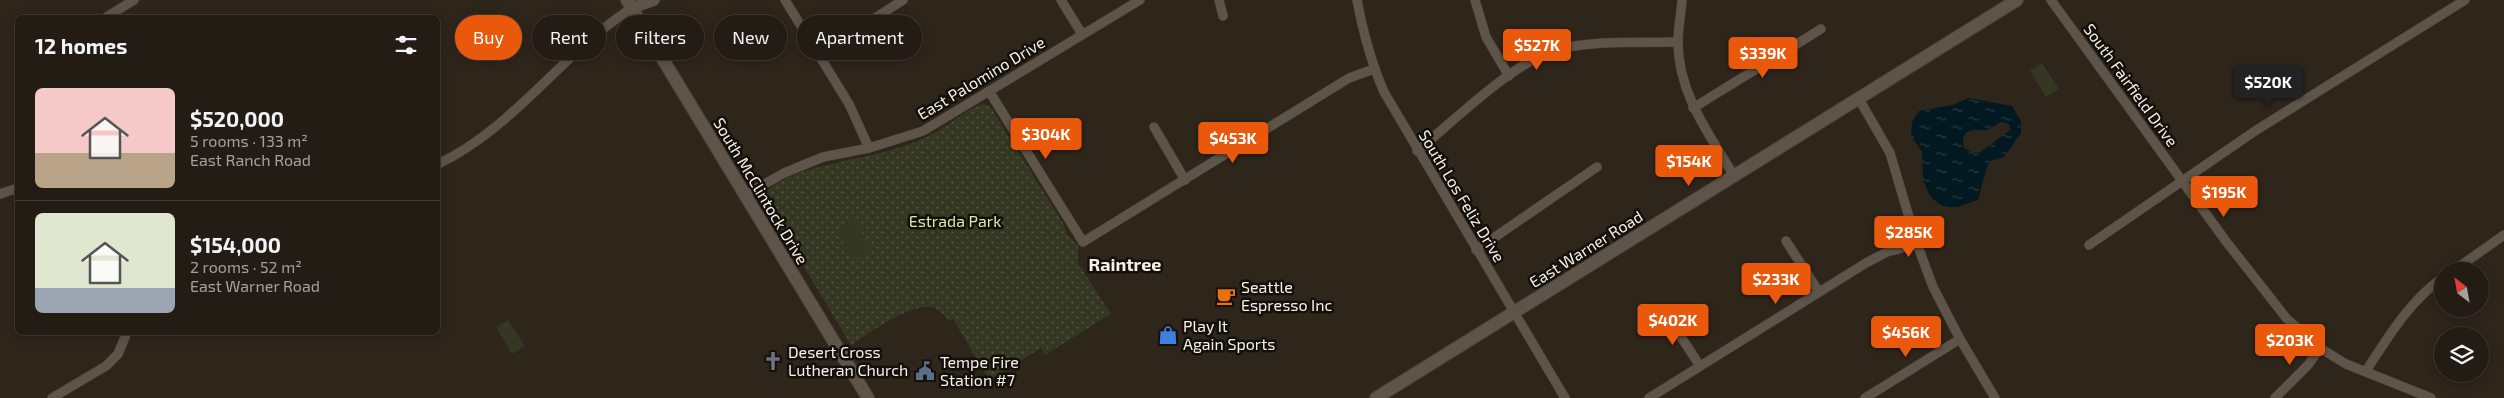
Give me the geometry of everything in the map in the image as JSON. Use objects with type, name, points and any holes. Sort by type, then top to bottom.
[{"type":"main road","name":"East Warner Road","points":[[1376,398],[2017,0]]},
{"type":"main road","name":"South McClintock Drive","points":[[633,3],[745,195],[868,398]]},
{"type":"street","points":[[110,15],[134,0]]},
{"type":"street","points":[[440,163],[458,154],[509,117],[605,25],[633,3],[654,0]]},
{"type":"street","points":[[785,0],[797,20]]},
{"type":"street","points":[[880,15],[903,0]]},
{"type":"street","points":[[1061,0],[1082,34]]},
{"type":"street","name":"East Palomino Drive","points":[[745,195],[784,173],[823,157],[869,148],[923,131],[1140,0]]},
{"type":"street","points":[[1220,0],[1223,16]]},
{"type":"street","name":"South Los Feliz Drive","points":[[1357,0],[1374,69],[1417,151],[1565,398]]},
{"type":"street","points":[[1475,0],[1486,37],[1509,76]]},
{"type":"street","points":[[1682,0],[1678,42],[1680,64],[1693,108],[1734,176]]},
{"type":"street","name":"South Fairfield Drive","points":[[2051,0],[2111,85],[2184,181],[2257,283],[2287,319],[2320,348],[2346,364],[2431,398]]},
{"type":"street","points":[[2089,244],[2184,181],[2254,131],[2465,0]]},
{"type":"street","points":[[1693,108],[1821,29]]},
{"type":"street","points":[[1417,151],[1509,76],[1533,59],[1559,49],[1592,44],[1678,42]]},
{"type":"street","points":[[821,60],[849,104],[869,148]]},
{"type":"street","points":[[989,91],[1083,242],[1349,78],[1374,69]]},
{"type":"street","points":[[1859,99],[1890,153],[1917,244],[1933,287],[1960,339],[1995,398]]},
{"type":"street","points":[[1154,127],[1185,180]]},
{"type":"street","points":[[1476,250],[1597,167]]},
{"type":"street","points":[[0,194],[15,189]]},
{"type":"street","points":[[2466,262],[2504,235]]},
{"type":"street","points":[[1786,241],[1819,292]]},
{"type":"street","points":[[1649,398],[1887,252],[1917,244]]},
{"type":"street","points":[[2366,371],[2399,320],[2434,284]]},
{"type":"street","points":[[1666,314],[1700,366]]},
{"type":"street","points":[[52,398],[106,366],[118,354],[127,335]]},
{"type":"street","points":[[1865,398],[1960,339]]},
{"type":"street","points":[[2275,398],[2308,365],[2320,348]]},
{"type":"green space","points":[[2042,63],[2059,89],[2046,97],[2030,71]]},
{"type":"green space","name":"Estrada Park","points":[[983,104],[990,106],[1063,223],[1067,235],[1078,245],[1078,263],[1111,314],[1045,355],[1041,348],[989,380],[953,319],[949,321],[935,308],[926,307],[904,313],[851,345],[763,199],[770,189],[782,180],[819,167],[895,149],[922,139]]},
{"type":"green space","points":[[854,220],[873,249],[854,260],[836,231]]},
{"type":"green space","points":[[508,320],[525,346],[512,354],[496,327]]},
{"type":"water","points":[[1968,98],[2012,106],[2021,121],[2021,133],[2004,157],[1990,161],[1978,200],[1957,207],[1942,207],[1930,196],[1923,180],[1922,152],[1911,136],[1912,121],[1919,111],[1953,105]],"holes":[[[2001,122],[2009,124],[2010,130],[1979,153],[1971,152],[1964,148],[1963,138],[1971,130],[1989,129]]]},
{"type":"place","name":"Seattle Espresso Inc","points":[[1226,296]]},
{"type":"place","name":"Play It Again Sports","points":[[1168,335]]},
{"type":"place","name":"Desert Cross Lutheran Church","points":[[773,361]]},
{"type":"place","name":"Tempe Fire Station #7","points":[[925,371]]},
{"type":"district","name":"Raintree","points":[[1125,265]]}]
